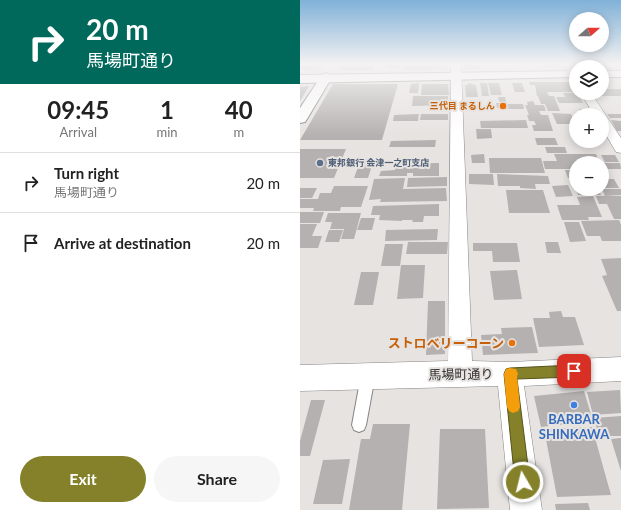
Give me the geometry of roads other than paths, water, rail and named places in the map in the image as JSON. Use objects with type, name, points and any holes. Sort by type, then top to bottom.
[{"type":"main road","points":[[300,119],[320,88]]},
{"type":"street","points":[[456,88],[460,374]]},
{"type":"street","points":[[609,129],[621,149]]},
{"type":"street","name":"馬場町通り","points":[[300,378],[510,374],[621,369]]},
{"type":"street","points":[[510,374],[526,510]]},
{"type":"lane","points":[[359,425],[368,376]]},
{"type":"place","name":"三代目 まるしん","points":[[503,106]]},
{"type":"place","name":"東邦銀行 会津一之町支店","points":[[320,163]]},
{"type":"place","name":"ストロベリーコーン","points":[[512,343]]},
{"type":"place","name":"BARBAR SHINKAWA","points":[[574,405]]}]
